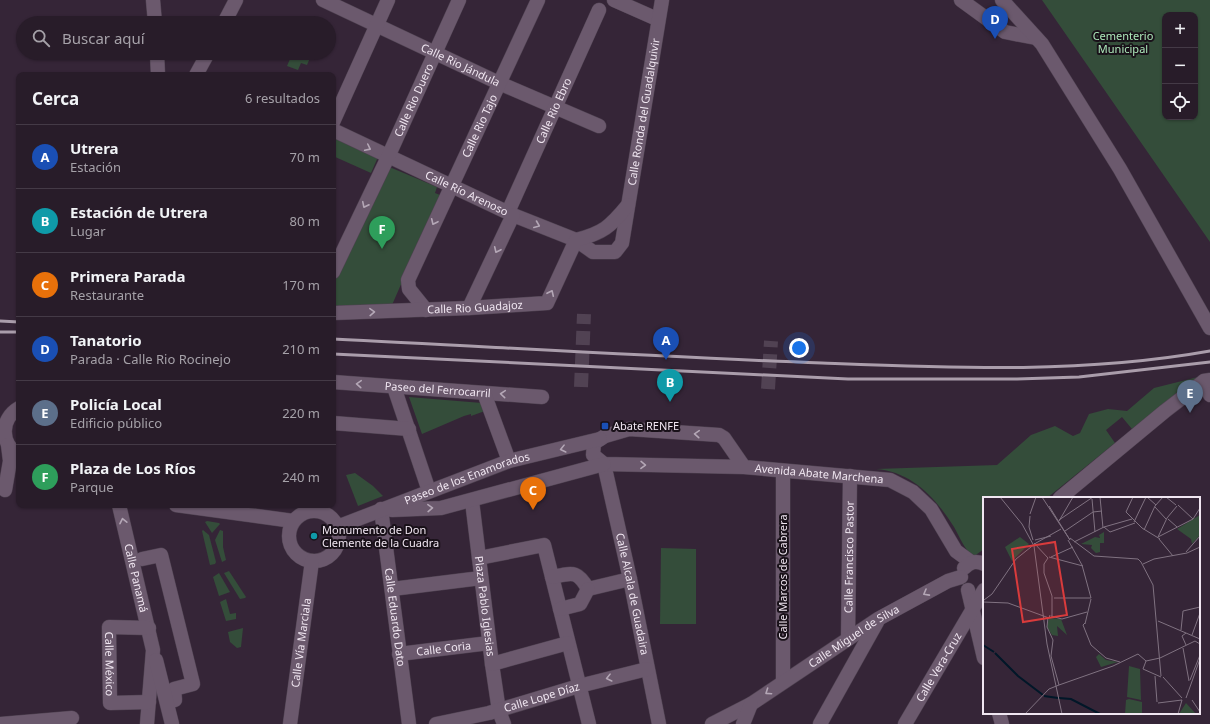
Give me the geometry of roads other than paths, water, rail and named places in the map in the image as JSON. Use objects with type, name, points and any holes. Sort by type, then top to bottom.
[{"type":"street","points":[[153,0],[154,16]]},
{"type":"street","points":[[228,16],[236,0]]},
{"type":"street","name":"Calle Rio Jándula","points":[[323,0],[435,53],[599,126]]},
{"type":"street","points":[[336,115],[388,0]]},
{"type":"street","name":"Calle Rio Duero","points":[[336,266],[388,157],[459,0]]},
{"type":"street","name":"Calle Rio Tajo","points":[[426,310],[409,289],[408,280],[538,0]]},
{"type":"street","points":[[614,0],[657,19]]},
{"type":"street","name":"Calle Ronda del Guadalquivir","points":[[602,253],[615,252],[622,243],[657,19],[662,0]]},
{"type":"street","points":[[1002,0],[1042,44],[1120,169],[1210,328]]},
{"type":"street","points":[[969,2],[1005,32],[1036,38]]},
{"type":"street","name":"Calle Rio Ebro","points":[[470,308],[555,106],[599,10]]},
{"type":"street","points":[[157,60],[158,72]]},
{"type":"street","points":[[198,72],[204,60]]},
{"type":"street","name":"Calle Río Arenoso","points":[[336,131],[510,213],[576,240],[593,252],[602,253]]},
{"type":"street","name":"Calle Ronda del Guadalquivir","points":[[576,240],[596,235],[613,224],[628,204]]},
{"type":"street","name":"Calle Rio Guadajoz","points":[[336,313],[470,308],[547,303],[576,240]]},
{"type":"street","points":[[1061,497],[1165,411],[1207,380],[1210,395]]},
{"type":"street","name":"Paseo del Ferrocarril","points":[[336,382],[542,397]]},
{"type":"street","points":[[394,387],[429,491]]},
{"type":"street","points":[[484,393],[509,461]]},
{"type":"street","points":[[0,409],[16,409]]},
{"type":"street","points":[[3,494],[10,461],[4,437],[6,422],[11,413],[16,410]]},
{"type":"street","points":[[336,423],[409,429]]},
{"type":"street","name":"Paseo de los Enamorados","points":[[338,529],[429,491],[509,461],[603,438],[629,429],[719,435],[724,438],[744,467]]},
{"type":"street","points":[[4,437],[16,451]]},
{"type":"street","points":[[603,438],[594,443],[592,452],[595,458],[604,464]]},
{"type":"street","points":[[715,466],[727,461],[730,454],[730,448]]},
{"type":"street","name":"Paseo de los Enamorados","points":[[382,511],[441,508],[472,501],[604,464],[715,466]]},
{"type":"street","name":"Calle Alcala de Guadaira","points":[[604,464],[630,579],[659,724]]},
{"type":"street","name":"Avenida Abate Marchena","points":[[715,466],[744,467],[890,480],[913,492],[931,509],[956,551],[956,556],[974,566],[962,584],[968,590],[983,654]]},
{"type":"street","name":"Calle Marcos de Cabrera","points":[[783,471],[783,682]]},
{"type":"street","name":"Calle Francisco Pastor","points":[[848,638],[850,476]]},
{"type":"street","points":[[3,494],[16,478]]},
{"type":"street","name":"Plaza Pablo Iglesias","points":[[472,501],[492,664],[499,710],[504,724]]},
{"type":"street","name":"Calle Panamá","points":[[120,508],[137,560],[153,650],[172,724]]},
{"type":"street","points":[[205,508],[293,522],[308,512],[319,512],[331,518],[338,529],[339,542],[332,554],[322,560],[312,561],[298,556],[292,547],[290,537],[293,522]]},
{"type":"street","name":"Calle Eduardo Dato","points":[[382,511],[409,724]]},
{"type":"street","points":[[479,558],[544,545],[589,724]]},
{"type":"street","points":[[137,560],[161,555],[193,684],[174,689],[175,700],[167,702]]},
{"type":"street","name":"Calle Vía Marciala","points":[[290,724],[312,561]]},
{"type":"street","name":"Calle Miguel de Silva","points":[[712,724],[751,704],[878,619],[974,566]]},
{"type":"street","points":[[552,577],[575,574],[580,577],[588,589]]},
{"type":"street","points":[[392,589],[481,578]]},
{"type":"street","points":[[560,609],[580,604],[588,589],[630,579]]},
{"type":"street","points":[[968,590],[976,592],[983,590]]},
{"type":"street","name":"Calle Vera-Cruz","points":[[905,724],[983,592]]},
{"type":"street","points":[[820,724],[878,619]]},
{"type":"street","name":"Calle México","points":[[149,628],[109,627],[110,702],[149,702]]},
{"type":"street","name":"Calle Coria","points":[[399,654],[489,643]]},
{"type":"street","points":[[492,664],[568,643]]},
{"type":"street","name":"Calle Panamá","points":[[147,724],[153,650]]},
{"type":"street","name":"Calle Lope Díaz","points":[[436,724],[499,710],[579,686],[647,669]]},
{"type":"street","points":[[743,724],[751,704]]},
{"type":"street","points":[[1,724],[40,722],[72,718]]},
{"type":"tunnel","points":[[581,387],[584,314]]},
{"type":"tunnel","points":[[768,389],[771,341]]},
{"type":"railway","points":[[0,321],[16,322]]},
{"type":"railway","points":[[0,332],[16,332]]},
{"type":"railway","points":[[336,339],[700,358],[871,365],[1017,368],[1114,363],[1210,351]]},
{"type":"railway","points":[[336,354],[848,379],[1017,379],[1079,377],[1210,362]]},
{"type":"place","name":"Tanatorio","points":[[995,39]]},
{"type":"place","name":"Plaza de Los Ríos","points":[[382,249]]},
{"type":"place","name":"Utrera","points":[[666,360]]},
{"type":"place","name":"Estación de Utrera","points":[[670,402]]},
{"type":"place","name":"Policía Local","points":[[1190,413]]},
{"type":"place","name":"Abate RENFE","points":[[605,426]]},
{"type":"place","name":"Primera Parada","points":[[533,510]]},
{"type":"place","name":"Monumento de Don Clemente de la Cuadra","points":[[314,536]]},
{"type":"park label","name":"Cementerio Municipal","points":[[1123,42]]}]
